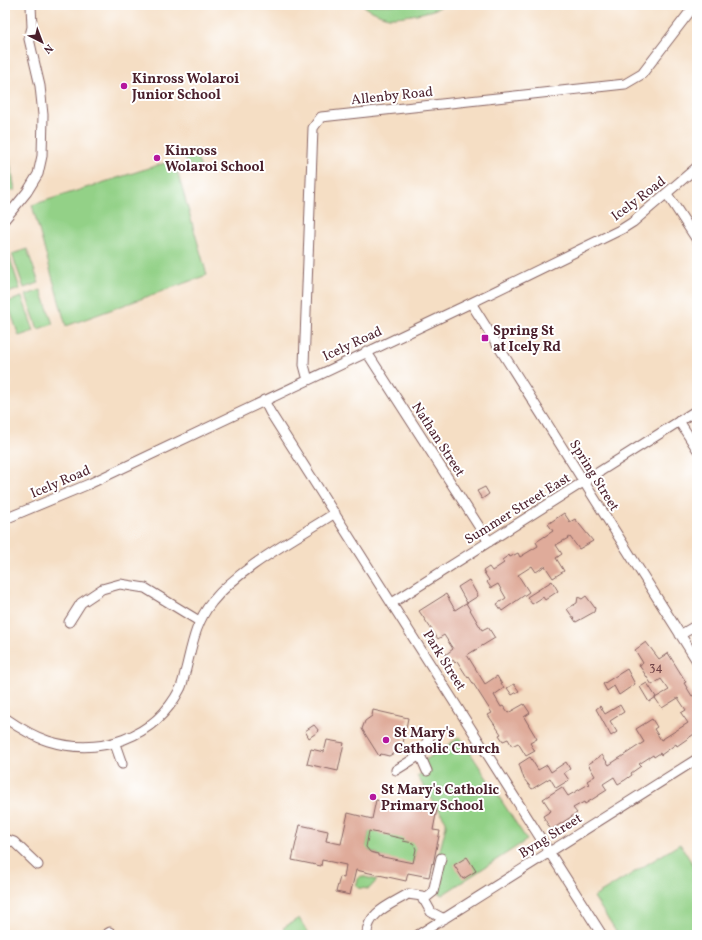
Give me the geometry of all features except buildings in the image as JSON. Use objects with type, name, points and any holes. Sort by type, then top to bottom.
[{"type":"street","points":[[5,219],[27,192],[38,174],[42,156],[43,115],[40,86],[29,39],[32,27],[31,5]]},
{"type":"street","name":"Allenby Road","points":[[308,380],[304,364],[313,128],[320,117],[625,84],[642,74],[695,5]]},
{"type":"street","name":"Icely Road","points":[[5,519],[75,491],[366,351],[471,303],[622,229],[634,222],[697,168]]},
{"type":"street","points":[[667,194],[697,240]]},
{"type":"street","name":"Spring Street","points":[[471,303],[697,661]]},
{"type":"street","name":"Nathan Street","points":[[366,351],[489,542]]},
{"type":"street","name":"Park Street","points":[[264,400],[270,412],[602,935]]},
{"type":"street","name":"Summer Street East","points":[[392,603],[697,410]]},
{"type":"street","points":[[679,421],[697,449]]},
{"type":"street","points":[[5,718],[25,731],[48,741],[79,746],[115,744],[135,735],[160,718],[181,689],[199,621],[212,601],[240,574],[335,513]]},
{"type":"street","points":[[69,622],[81,603],[102,589],[120,584],[145,588],[199,621]]},
{"type":"street","points":[[680,635],[697,625]]},
{"type":"street","points":[[396,770],[420,754],[430,736]]},
{"type":"street","points":[[115,744],[122,764]]},
{"type":"street","points":[[420,754],[426,771]]},
{"type":"street","name":"Byng Street","points":[[418,935],[697,759]]},
{"type":"street","points":[[5,839],[14,842],[38,865]]},
{"type":"street","points":[[423,900],[433,892],[441,858]]},
{"type":"street","points":[[367,935],[367,926],[372,918],[408,894],[422,896],[432,914],[444,919]]},
{"type":"green space","points":[[363,5],[443,5],[439,8],[425,12],[389,17],[368,9]]},
{"type":"green space","points":[[194,149],[202,171],[192,175],[183,153]]},
{"type":"green space","points":[[5,156],[9,156],[15,190],[5,192]]},
{"type":"green space","points":[[174,160],[207,275],[66,326],[32,205]]},
{"type":"green space","points":[[27,249],[39,283],[24,288],[12,254]]},
{"type":"green space","points":[[9,255],[20,289],[5,294],[5,256]]},
{"type":"green space","points":[[41,290],[53,324],[38,329],[26,295]]},
{"type":"green space","points":[[22,297],[34,331],[19,336],[7,302]]},
{"type":"green space","points":[[460,737],[527,840],[442,895],[435,891],[438,858],[446,821],[417,776],[428,770],[424,761]]},
{"type":"green space","points":[[420,828],[413,865],[378,856],[378,854],[365,849],[369,831]]},
{"type":"green space","points":[[680,844],[697,871],[697,935],[618,935],[594,897]]},
{"type":"green space","points":[[361,876],[377,880],[369,889],[359,888],[356,886],[358,879]]},
{"type":"green space","points":[[299,918],[309,935],[287,935],[283,928]]},
{"type":"place","name":"Kinross Wolaroi Junior School","points":[[124,86]]},
{"type":"place","name":"Kinross Wolaroi School","points":[[157,158]]},
{"type":"place","name":"Spring St at Icely Rd","points":[[485,338]]},
{"type":"place","name":"St Mary's Catholic Church","points":[[386,740]]},
{"type":"place","name":"St Mary's Catholic Primary School","points":[[373,797]]}]
